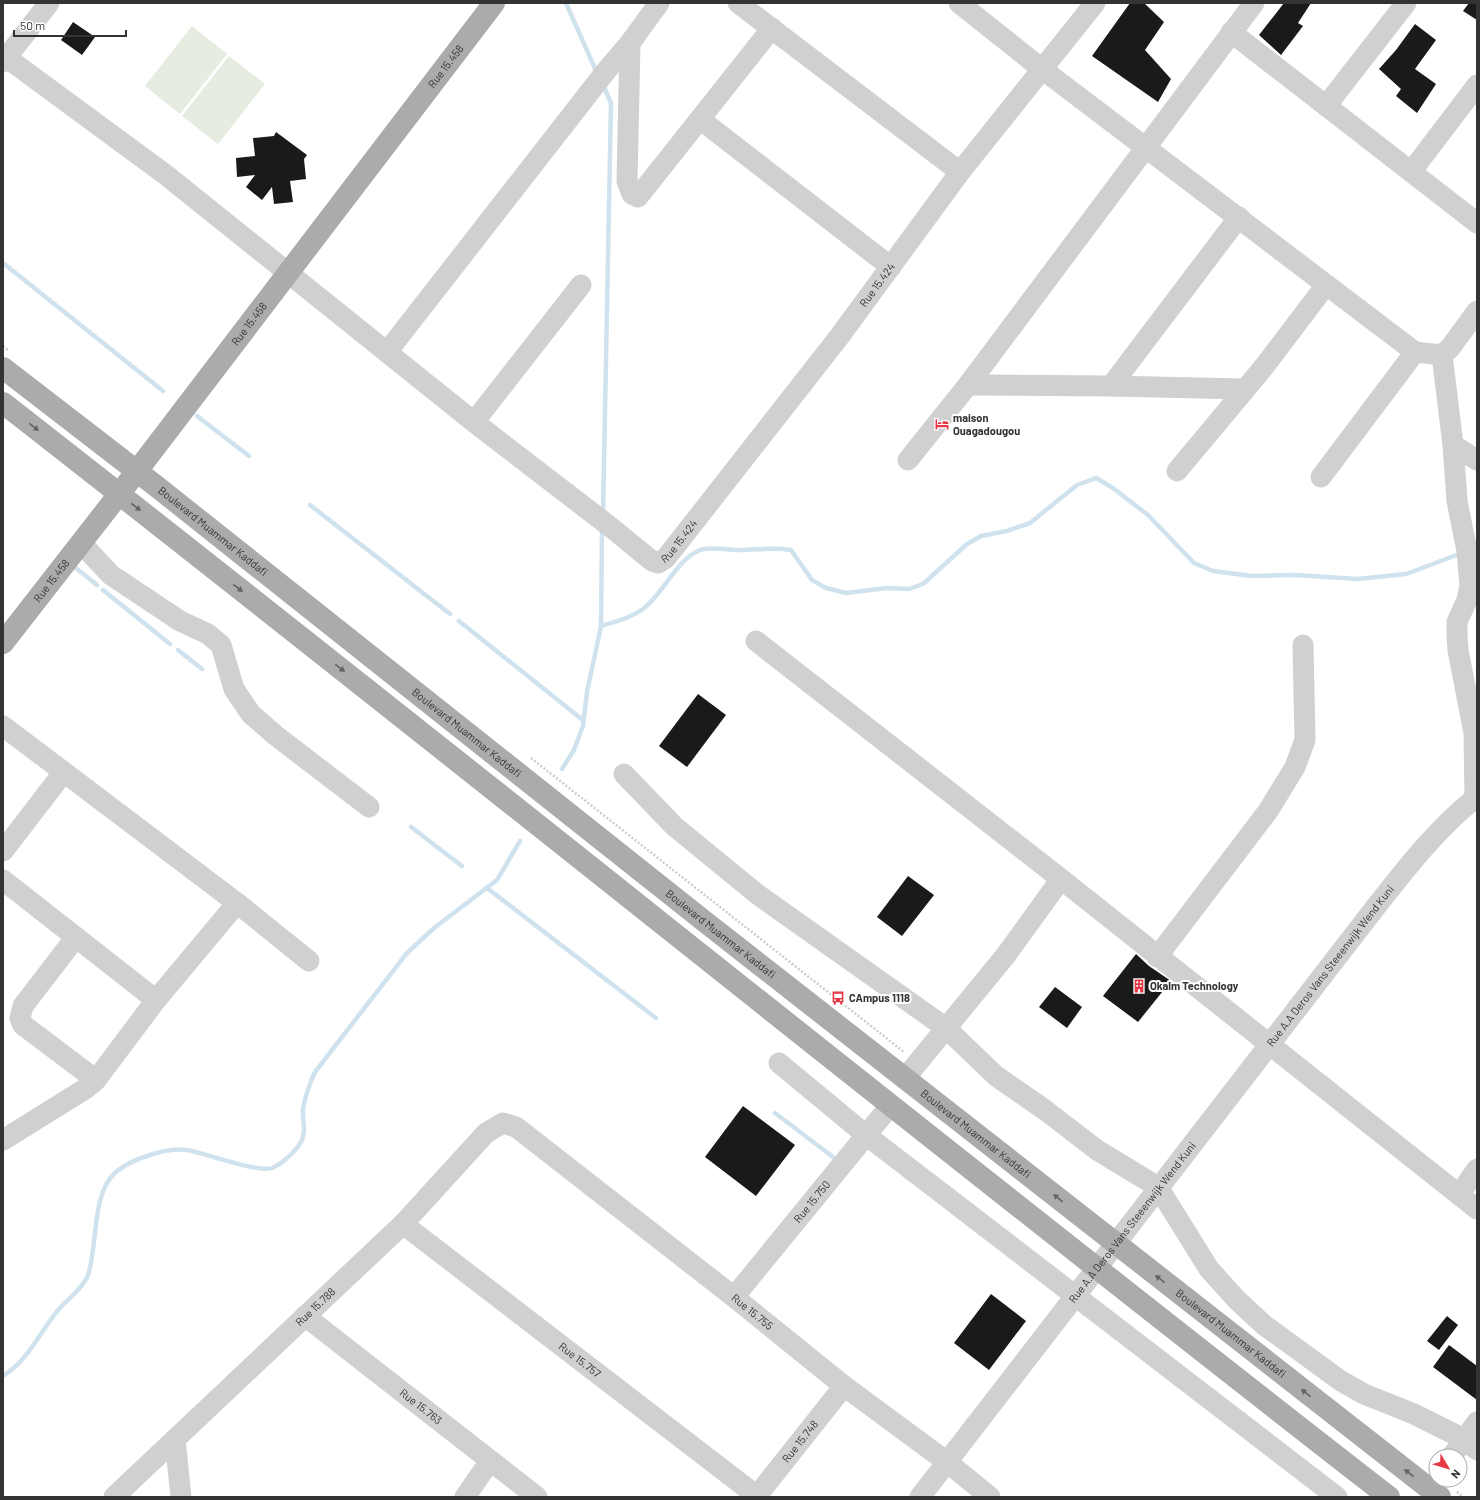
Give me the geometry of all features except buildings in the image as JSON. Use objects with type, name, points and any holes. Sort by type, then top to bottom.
[{"type":"main road","name":"Rue 15.458","points":[[3,643],[288,273],[489,5]]},
{"type":"main road","name":"Boulevard Muammar Kaddafi","points":[[3,368],[137,471],[704,921],[906,1077],[1114,1244],[1428,1483]]},
{"type":"main road","points":[[3,403],[678,935],[1095,1269],[1389,1497]]},
{"type":"street","points":[[49,3],[4,58],[166,175],[474,422],[581,286]]},
{"type":"street","points":[[387,352],[606,71],[630,43],[659,3]]},
{"type":"street","points":[[738,3],[960,172]]},
{"type":"street","points":[[959,3],[1042,69],[1415,352],[1442,355],[1450,348],[1477,311]]},
{"type":"street","name":"Rue 15.424","points":[[474,422],[613,529],[652,561],[658,563],[666,558],[730,478],[891,267],[960,172],[1095,3]]},
{"type":"street","points":[[908,460],[968,386],[1254,3]]},
{"type":"street","points":[[1326,106],[1406,3]]},
{"type":"street","points":[[630,43],[627,181],[634,196],[640,196],[772,28]]},
{"type":"street","points":[[1231,32],[1477,223]]},
{"type":"street","points":[[1411,172],[1477,85]]},
{"type":"street","points":[[701,120],[891,267]]},
{"type":"street","points":[[1111,386],[1239,217]]},
{"type":"street","points":[[1177,471],[1262,368],[1326,285]]},
{"type":"street","points":[[1321,477],[1415,352]]},
{"type":"street","name":"Rue A.A Deros Vans Steeenwijk Wend Kuni","points":[[920,1497],[1269,1043],[1428,841],[1454,816],[1476,799],[1475,732],[1458,650],[1457,635],[1457,622],[1473,586],[1457,501],[1453,445],[1442,355]]},
{"type":"street","points":[[968,386],[1244,388]]},
{"type":"street","points":[[1453,445],[1477,460]]},
{"type":"street","points":[[81,543],[111,575],[180,622],[208,634],[221,645],[234,689],[251,714],[275,735],[370,807]]},
{"type":"street","points":[[756,641],[1061,879],[1157,957],[1269,1043],[1477,1209]]},
{"type":"street","points":[[1157,957],[1268,811],[1295,767],[1305,740],[1303,645]]},
{"type":"street","points":[[3,726],[63,773],[237,903],[309,961]]},
{"type":"street","points":[[3,850],[63,773]]},
{"type":"street","points":[[624,774],[674,826],[757,894],[946,1028],[996,1076],[1045,1110],[1097,1150],[1158,1187],[1209,1269],[1237,1300],[1264,1325],[1340,1381],[1364,1394],[1414,1414],[1470,1445],[1477,1422]]},
{"type":"street","points":[[906,1077],[1006,955],[1061,879]]},
{"type":"street","points":[[3,880],[156,1000]]},
{"type":"street","points":[[3,1140],[85,1089],[96,1080],[156,1000],[237,903]]},
{"type":"street","points":[[76,937],[23,1006],[20,1018],[23,1025],[96,1080]]},
{"type":"street","points":[[780,1063],[866,1135],[1337,1497]]},
{"type":"street","name":"Rue 15.750","points":[[734,1296],[890,1106]]},
{"type":"street","name":"Rue 15.788","points":[[114,1497],[403,1224],[486,1133],[503,1123],[516,1127]]},
{"type":"street","name":"Rue 15.755","points":[[516,1127],[734,1296],[844,1386],[947,1462],[990,1497]]},
{"type":"street","points":[[1459,1195],[1477,1169]]},
{"type":"street","name":"Rue 15.757","points":[[403,1224],[756,1496]]},
{"type":"street","name":"Rue 15.763","points":[[305,1316],[537,1497]]},
{"type":"street","name":"Rue 15.748","points":[[756,1496],[844,1386]]},
{"type":"street","points":[[175,1439],[181,1497]]},
{"type":"street","points":[[465,1497],[490,1461]]},
{"type":"shaded area","points":[[192,26],[227,54],[180,114],[145,86]]},
{"type":"shaded area","points":[[229,56],[265,84],[218,144],[182,116]]},
{"type":"waterway","points":[[566,3],[597,73]]},
{"type":"waterway","points":[[603,85],[611,103],[603,514]]},
{"type":"waterway","points":[[3,263],[163,391]]},
{"type":"waterway","points":[[197,416],[249,456]]},
{"type":"waterway","points":[[601,626],[628,617],[643,609],[657,595],[684,561],[700,550],[705,549],[791,550],[812,580],[826,588],[846,593],[887,588],[909,589],[923,584],[967,544],[981,536],[1007,531],[1030,523],[1077,485],[1096,478],[1113,488],[1148,515],[1194,563],[1213,571],[1252,576],[1294,575],[1358,579],[1406,574],[1462,553]]},
{"type":"waterway","points":[[310,505],[450,614]]},
{"type":"waterway","points":[[562,769],[574,750],[583,726],[587,692],[601,626],[602,529]]},
{"type":"waterway","points":[[76,568],[97,585]]},
{"type":"waterway","points":[[103,590],[170,644]]},
{"type":"waterway","points":[[459,621],[584,721]]},
{"type":"waterway","points":[[178,650],[202,669]]},
{"type":"waterway","points":[[411,827],[462,866]]},
{"type":"waterway","points":[[3,1376],[27,1354],[59,1309],[86,1280],[91,1263],[96,1220],[102,1193],[108,1181],[116,1172],[140,1159],[170,1150],[187,1150],[255,1168],[265,1169],[276,1166],[288,1157],[296,1149],[303,1138],[303,1110],[315,1072],[407,953],[434,928],[497,880],[520,841]]},
{"type":"waterway","points":[[487,888],[656,1018]]},
{"type":"waterway","points":[[775,1113],[833,1157]]},
{"type":"place","name":"maison Ouagadougou","points":[[942,424]]},
{"type":"place","name":"Okalm Technology","points":[[1139,986]]},
{"type":"place","name":"CAmpus 1118","points":[[838,998]]}]
